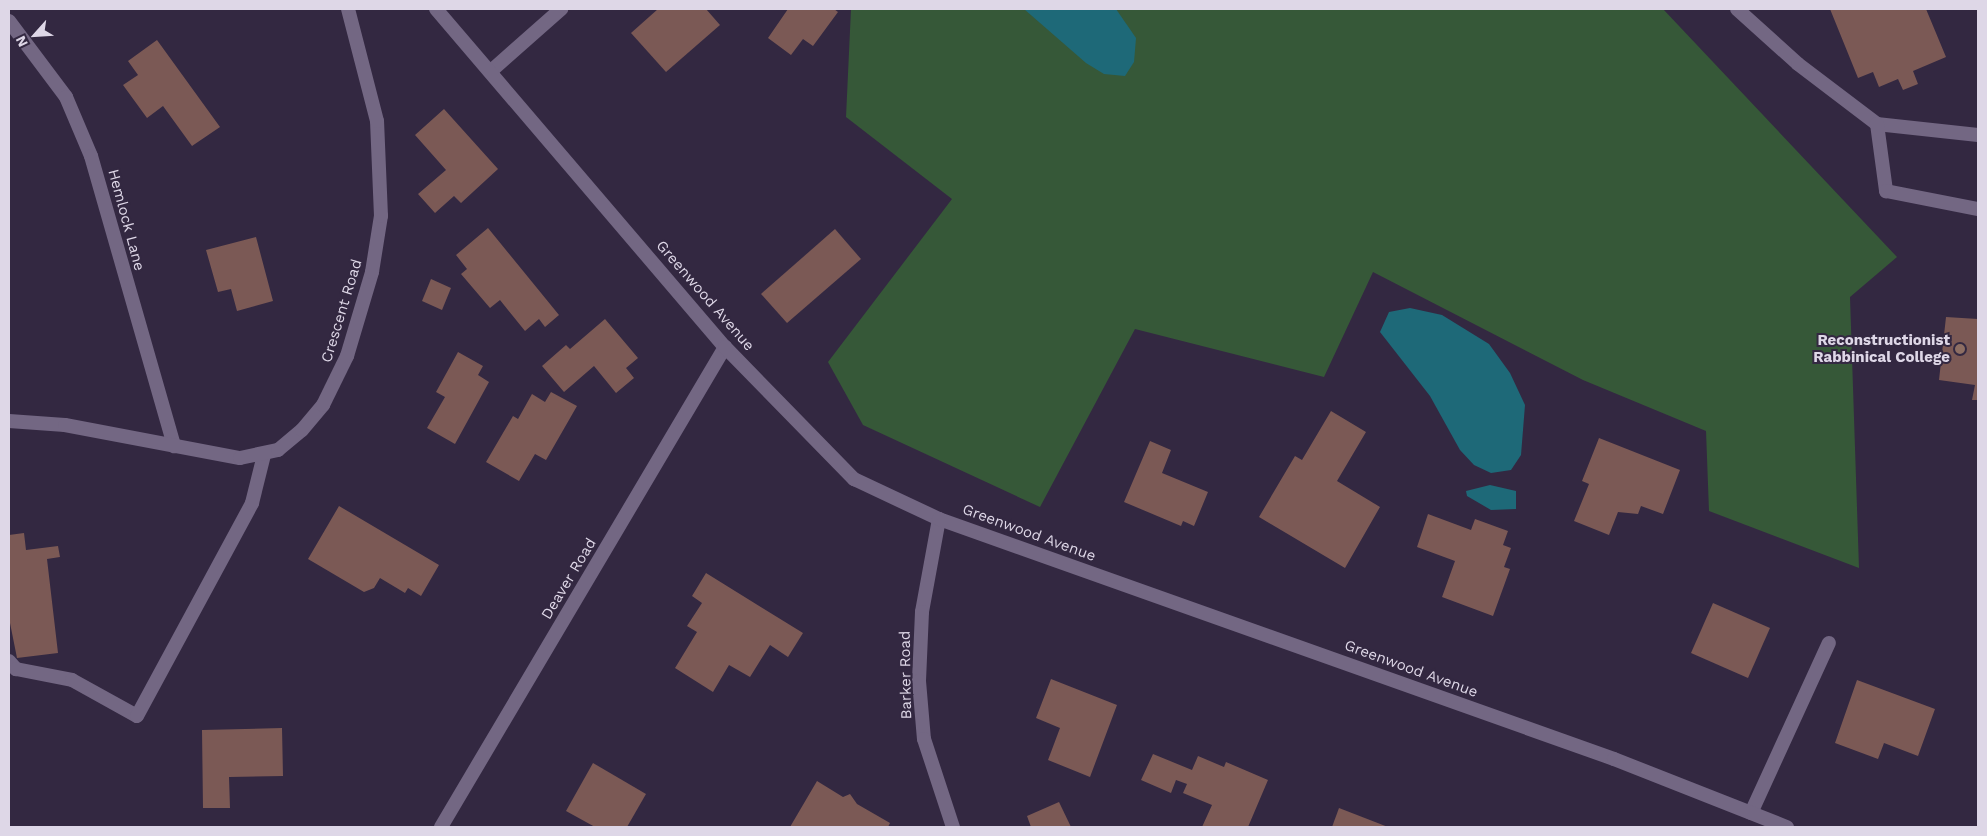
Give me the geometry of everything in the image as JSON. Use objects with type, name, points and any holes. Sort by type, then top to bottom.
[{"type":"street","name":"Crescent Road","points":[[9,420],[65,425],[240,458],[264,455],[302,430],[331,390],[348,356],[372,272],[381,216],[380,148],[377,121],[348,9]]},
{"type":"street","name":"Greenwood Avenue","points":[[436,9],[491,71],[725,347],[854,479],[939,519],[1614,759],[1787,827]]},
{"type":"street","points":[[491,71],[561,9]]},
{"type":"street","points":[[1737,9],[1798,64],[1877,124],[1978,135]]},
{"type":"street","name":"Hemlock Lane","points":[[9,21],[66,97],[91,156],[174,446]]},
{"type":"street","points":[[1877,124],[1886,191],[1978,209]]},
{"type":"street","name":"Deaver Road","points":[[442,827],[725,347]]},
{"type":"street","points":[[9,662],[16,669],[72,680],[137,716],[252,503],[264,455]]},
{"type":"street","name":"Barker Road","points":[[939,519],[922,612],[919,680],[924,739],[953,827]]},
{"type":"street","points":[[1751,813],[1829,643]]},
{"type":"shaded area","points":[[851,9],[1663,9],[1897,257],[1850,297],[1859,568],[1709,511],[1706,431],[1583,380],[1373,272],[1324,377],[1135,329],[1040,507],[863,425],[828,362],[952,199],[846,117]]},
{"type":"shaded area","points":[[1024,9],[1116,9],[1136,38],[1134,62],[1125,76],[1104,74],[1086,63]]},
{"type":"shaded area","points":[[1410,308],[1442,315],[1489,344],[1510,373],[1525,405],[1521,455],[1511,470],[1491,473],[1474,465],[1460,450],[1430,396],[1380,332],[1389,312]]},
{"type":"shaded area","points":[[1490,485],[1516,491],[1516,509],[1491,510],[1467,496],[1466,491]]},
{"type":"building","points":[[658,9],[706,9],[720,25],[666,72],[631,33]]},
{"type":"building","points":[[788,9],[834,9],[838,12],[813,46],[803,39],[791,55],[768,38]]},
{"type":"building","points":[[1830,9],[1926,9],[1946,57],[1913,71],[1918,84],[1903,90],[1898,79],[1879,87],[1873,72],[1858,78]]},
{"type":"building","points":[[157,40],[220,127],[192,146],[163,106],[147,118],[123,85],[138,75],[128,61]]},
{"type":"building","points":[[444,109],[498,169],[461,203],[454,196],[435,213],[418,194],[446,170],[415,135]]},
{"type":"building","points":[[488,228],[559,315],[545,327],[539,319],[525,331],[500,300],[490,308],[461,274],[467,269],[456,255]]},
{"type":"building","points":[[835,229],[861,259],[787,323],[761,294]]},
{"type":"building","points":[[256,237],[273,301],[237,311],[231,289],[218,292],[206,250]]},
{"type":"building","points":[[431,279],[451,288],[442,310],[422,301]]},
{"type":"building","name":"Reconstructionist Rabbinical College","points":[[1946,317],[1978,319],[1978,400],[1972,400],[1975,385],[1939,380]]},
{"type":"building","points":[[605,319],[638,358],[626,368],[634,378],[616,393],[594,366],[564,392],[542,366],[566,345],[570,349]]},
{"type":"building","points":[[458,352],[483,366],[478,375],[489,382],[455,444],[427,428],[445,397],[436,392]]},
{"type":"building","points":[[551,392],[577,406],[546,460],[535,454],[519,481],[486,462],[513,416],[518,419],[532,394],[545,402]]},
{"type":"building","points":[[1331,411],[1366,432],[1337,481],[1380,507],[1345,568],[1259,517],[1295,456],[1302,460]]},
{"type":"building","points":[[1599,438],[1680,470],[1663,514],[1641,506],[1638,514],[1618,512],[1609,535],[1574,521],[1589,484],[1582,481]]},
{"type":"building","points":[[1150,441],[1171,450],[1162,473],[1208,492],[1194,526],[1183,521],[1181,526],[1124,502]]},
{"type":"building","points":[[339,506],[439,565],[421,596],[408,588],[405,593],[380,578],[374,588],[364,592],[308,559]]},
{"type":"building","points":[[1428,514],[1471,530],[1475,519],[1508,531],[1503,545],[1511,548],[1504,567],[1510,569],[1493,616],[1442,597],[1455,561],[1417,547]]},
{"type":"building","points":[[24,533],[26,550],[58,546],[60,557],[47,559],[58,653],[17,658],[9,618],[9,535]]},
{"type":"building","points":[[706,573],[803,633],[788,657],[770,645],[750,677],[729,665],[713,692],[675,668],[697,632],[687,626],[702,603],[692,596]]},
{"type":"building","points":[[1713,603],[1770,628],[1748,678],[1691,653]]},
{"type":"building","points":[[1051,679],[1117,705],[1090,777],[1048,760],[1060,728],[1036,718]]},
{"type":"building","points":[[1857,680],[1935,709],[1918,756],[1884,743],[1878,759],[1835,743]]},
{"type":"building","points":[[282,728],[283,776],[229,777],[230,808],[203,808],[202,730]]},
{"type":"building","points":[[1153,754],[1192,770],[1198,756],[1224,767],[1226,762],[1268,780],[1248,827],[1202,827],[1212,805],[1183,793],[1187,784],[1176,780],[1171,793],[1141,780]]},
{"type":"building","points":[[593,763],[646,794],[627,827],[595,827],[566,811]]},
{"type":"building","points":[[817,781],[843,797],[850,794],[857,804],[890,823],[888,827],[790,827]]},
{"type":"building","points":[[1059,802],[1071,827],[1031,827],[1027,816]]},
{"type":"building","points":[[1339,808],[1388,827],[1332,827]]},
{"type":"place","name":"Reconstructionist Rabbinical College","points":[[1960,349]]}]
